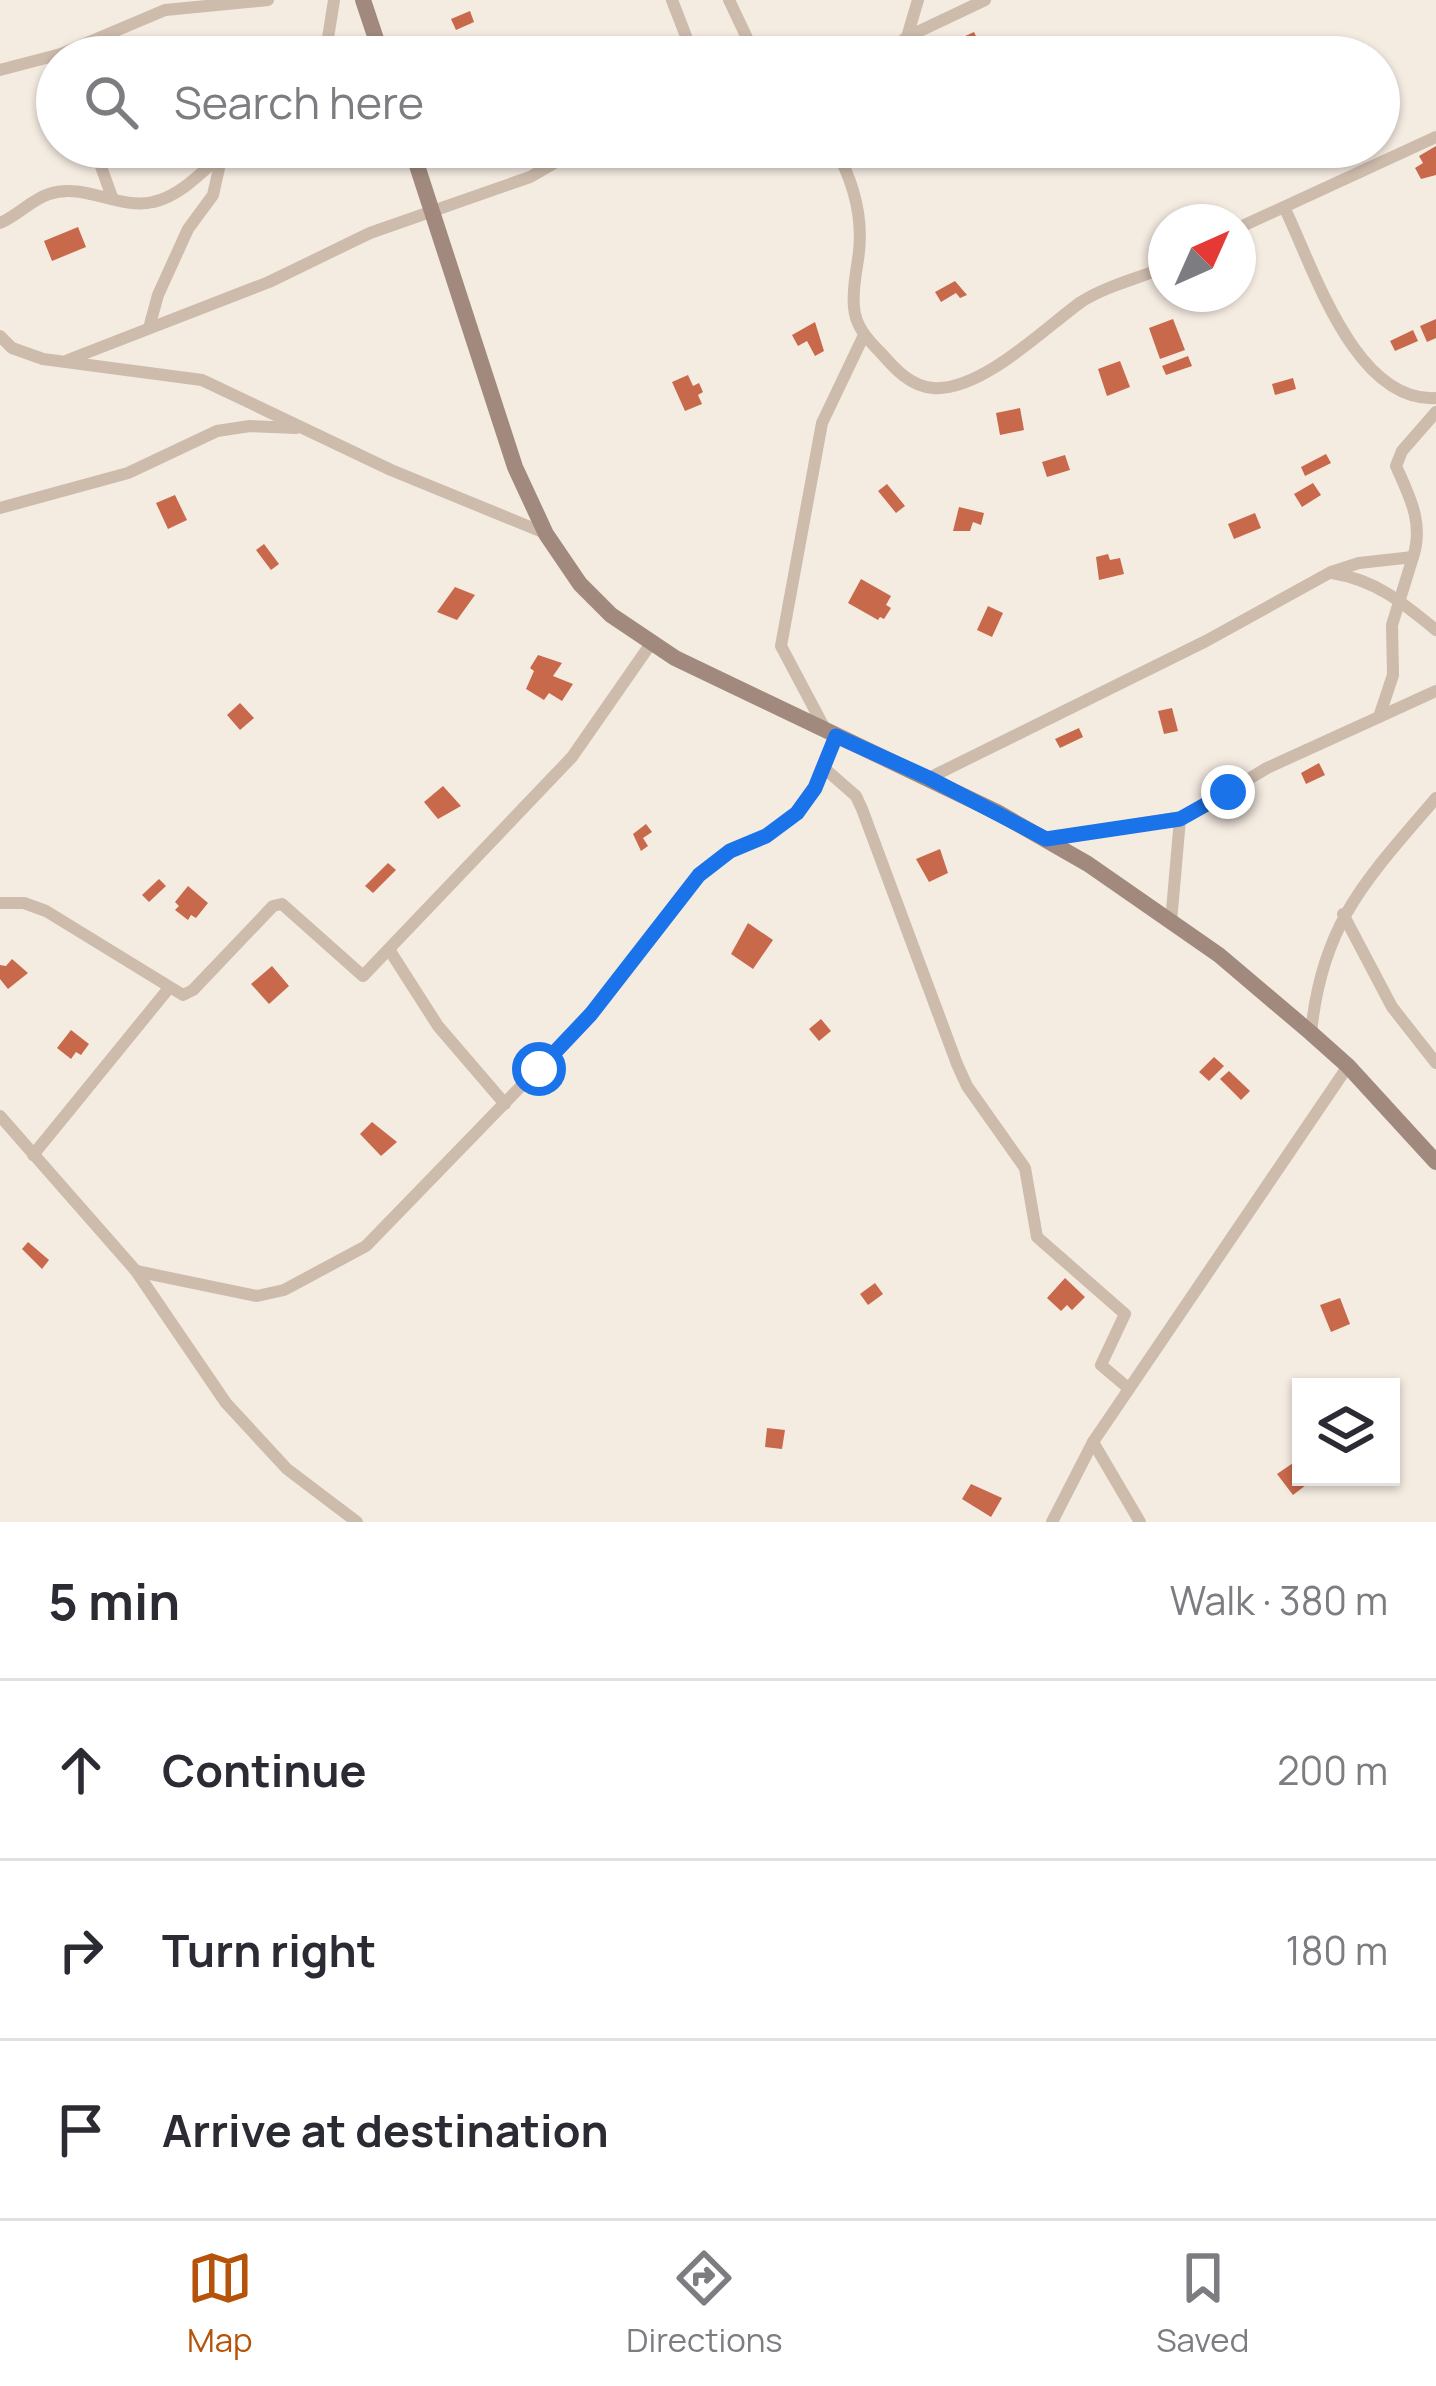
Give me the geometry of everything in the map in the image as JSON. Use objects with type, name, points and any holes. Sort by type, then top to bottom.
[{"type":"street","points":[[106,36],[165,10],[268,0]]},
{"type":"street","points":[[328,36],[334,0]]},
{"type":"street","points":[[363,0],[375,36]]},
{"type":"street","points":[[672,0],[686,36]]},
{"type":"street","points":[[729,0],[746,36]]},
{"type":"street","points":[[908,36],[918,0]]},
{"type":"street","points":[[910,36],[985,0]]},
{"type":"street","points":[[0,70],[36,62]]},
{"type":"street","points":[[1400,154],[1436,137]]},
{"type":"street","points":[[102,168],[112,197]]},
{"type":"street","points":[[0,223],[47,194],[67,190],[128,203],[152,202],[172,194],[204,168]]},
{"type":"street","points":[[149,328],[158,295],[188,229],[213,195],[221,168]]},
{"type":"street","points":[[417,168],[515,467],[546,534],[580,584],[611,615],[675,658],[1046,839],[1219,955],[1348,1066],[1436,1162]]},
{"type":"street","points":[[64,362],[269,282],[370,233],[432,214],[546,168]]},
{"type":"street","points":[[843,168],[858,205],[861,227],[853,306],[865,335],[909,380],[936,388],[949,386],[1020,352],[1092,296],[1148,274]]},
{"type":"street","points":[[1256,221],[1371,168]]},
{"type":"street","points":[[1285,209],[1347,338],[1366,365],[1407,396],[1436,398]]},
{"type":"street","points":[[136,1271],[257,1296],[284,1290],[366,1246],[591,1014],[699,875],[730,851],[766,836],[797,813],[824,768],[830,732],[782,646],[822,423],[865,335]]},
{"type":"street","points":[[0,336],[6,348],[43,359],[202,380],[297,428],[546,534]]},
{"type":"street","points":[[1379,717],[1394,676],[1390,636],[1398,598],[1419,538],[1396,466],[1402,451],[1436,412]]},
{"type":"street","points":[[0,508],[128,473],[217,431],[250,426],[297,428]]},
{"type":"street","points":[[929,778],[1206,641],[1331,572],[1359,562],[1413,557]]},
{"type":"street","points":[[1331,572],[1370,582],[1436,630]]},
{"type":"street","points":[[0,903],[24,903],[46,911],[169,988],[188,994],[279,904],[358,975],[367,974],[572,757],[652,642]]},
{"type":"street","points":[[1046,839],[1180,819],[1267,768],[1436,691]]},
{"type":"street","points":[[824,768],[856,796],[862,808],[957,1064],[1025,1168],[1037,1237],[1125,1314],[1101,1365],[1127,1387]]},
{"type":"street","points":[[1311,1033],[1323,963],[1343,914],[1364,882],[1436,798]]},
{"type":"street","points":[[1171,922],[1180,819]]},
{"type":"street","points":[[1343,914],[1392,1007],[1436,1063]]},
{"type":"street","points":[[390,951],[438,1026],[505,1104]]},
{"type":"street","points":[[33,1155],[169,988]]},
{"type":"street","points":[[1052,1522],[1127,1387],[1348,1066]]},
{"type":"street","points":[[0,1115],[136,1271],[226,1403],[287,1469],[357,1522]]},
{"type":"street","points":[[1093,1442],[1140,1522]]},
{"type":"building","points":[[470,11],[474,22],[456,30],[451,19]]},
{"type":"building","points":[[1436,146],[1436,175],[1421,179],[1415,168],[1423,163],[1419,156]]},
{"type":"building","points":[[78,227],[86,247],[52,261],[44,241]]},
{"type":"building","points":[[955,281],[967,295],[960,298],[956,293],[941,302],[935,292]]},
{"type":"building","points":[[1173,319],[1185,350],[1160,359],[1149,328]]},
{"type":"building","points":[[1436,319],[1436,338],[1427,342],[1420,326]]},
{"type":"building","points":[[815,322],[824,351],[815,356],[807,341],[798,346],[792,335]]},
{"type":"building","points":[[1413,330],[1418,341],[1395,351],[1390,341]]},
{"type":"building","points":[[1188,356],[1192,366],[1166,375],[1162,366]]},
{"type":"building","points":[[1120,361],[1130,387],[1107,396],[1098,369]]},
{"type":"building","points":[[688,375],[693,386],[699,383],[702,404],[685,411],[672,382]]},
{"type":"building","points":[[1293,378],[1296,389],[1275,395],[1272,384]]},
{"type":"building","points":[[1020,408],[1024,430],[1000,435],[996,413]]},
{"type":"building","points":[[1326,454],[1331,463],[1305,476],[1301,467]]},
{"type":"building","points":[[1065,455],[1070,470],[1047,477],[1042,462]]},
{"type":"building","points":[[1313,483],[1321,495],[1302,507],[1294,494]]},
{"type":"building","points":[[887,484],[905,506],[896,513],[878,491]]},
{"type":"building","points":[[175,495],[187,520],[168,529],[156,503]]},
{"type":"building","points":[[959,507],[984,513],[981,525],[973,522],[970,531],[953,531]]},
{"type":"building","points":[[1255,513],[1261,528],[1234,539],[1228,524]]},
{"type":"building","points":[[264,544],[279,564],[271,570],[256,550]]},
{"type":"building","points":[[1108,554],[1110,560],[1120,558],[1124,574],[1099,580],[1096,557]]},
{"type":"building","points":[[861,579],[891,596],[884,619],[848,603]]},
{"type":"building","points":[[455,587],[475,595],[457,620],[437,612]]},
{"type":"building","points":[[988,606],[1003,613],[992,637],[977,630]]},
{"type":"building","points":[[538,655],[562,663],[553,676],[573,684],[562,701],[549,693],[544,700],[526,689]]},
{"type":"building","points":[[240,703],[254,718],[240,730],[227,715]]},
{"type":"building","points":[[1172,708],[1178,731],[1164,734],[1158,711]]},
{"type":"building","points":[[1079,728],[1083,737],[1060,748],[1055,739]]},
{"type":"building","points":[[1319,763],[1325,775],[1306,784],[1301,773]]},
{"type":"building","points":[[443,786],[461,806],[438,819],[424,802]]},
{"type":"building","points":[[646,824],[652,832],[643,838],[648,846],[641,851],[633,834]]},
{"type":"building","points":[[940,849],[948,873],[929,882],[916,859]]},
{"type":"building","points":[[388,863],[396,870],[373,893],[365,886]]},
{"type":"building","points":[[159,879],[166,886],[149,902],[142,895]]},
{"type":"building","points":[[188,886],[208,903],[196,918],[191,915],[188,920],[175,910],[179,906],[175,902]]},
{"type":"building","points":[[748,923],[773,940],[753,969],[731,954]]},
{"type":"building","points":[[12,959],[28,973],[8,989],[0,979],[0,965]]},
{"type":"building","points":[[272,966],[289,986],[269,1004],[251,984]]},
{"type":"building","points":[[821,1019],[831,1031],[819,1041],[809,1029]]},
{"type":"building","points":[[71,1030],[89,1044],[71,1059],[57,1048]]},
{"type":"building","points":[[1214,1057],[1224,1066],[1209,1081],[1199,1072]]},
{"type":"building","points":[[1229,1071],[1250,1091],[1241,1100],[1220,1079]]},
{"type":"building","points":[[372,1122],[397,1142],[381,1156],[360,1134]]},
{"type":"building","points":[[28,1242],[49,1260],[42,1269],[22,1249]]},
{"type":"building","points":[[1065,1278],[1085,1297],[1072,1310],[1067,1305],[1061,1311],[1047,1298]]},
{"type":"building","points":[[875,1283],[883,1294],[868,1305],[860,1294]]},
{"type":"building","points":[[1340,1298],[1350,1324],[1331,1332],[1320,1305]]},
{"type":"building","points":[[767,1428],[785,1430],[782,1449],[765,1447]]},
{"type":"building","points":[[1292,1464],[1292,1486],[1305,1486],[1293,1495],[1277,1474]]},
{"type":"building","points":[[971,1484],[1002,1498],[991,1517],[962,1499]]},
{"type":"route","points":[[539,1069],[591,1014],[699,875],[730,851],[766,836],[797,813],[815,788],[836,736],[1046,839],[1180,819],[1228,792]]}]
